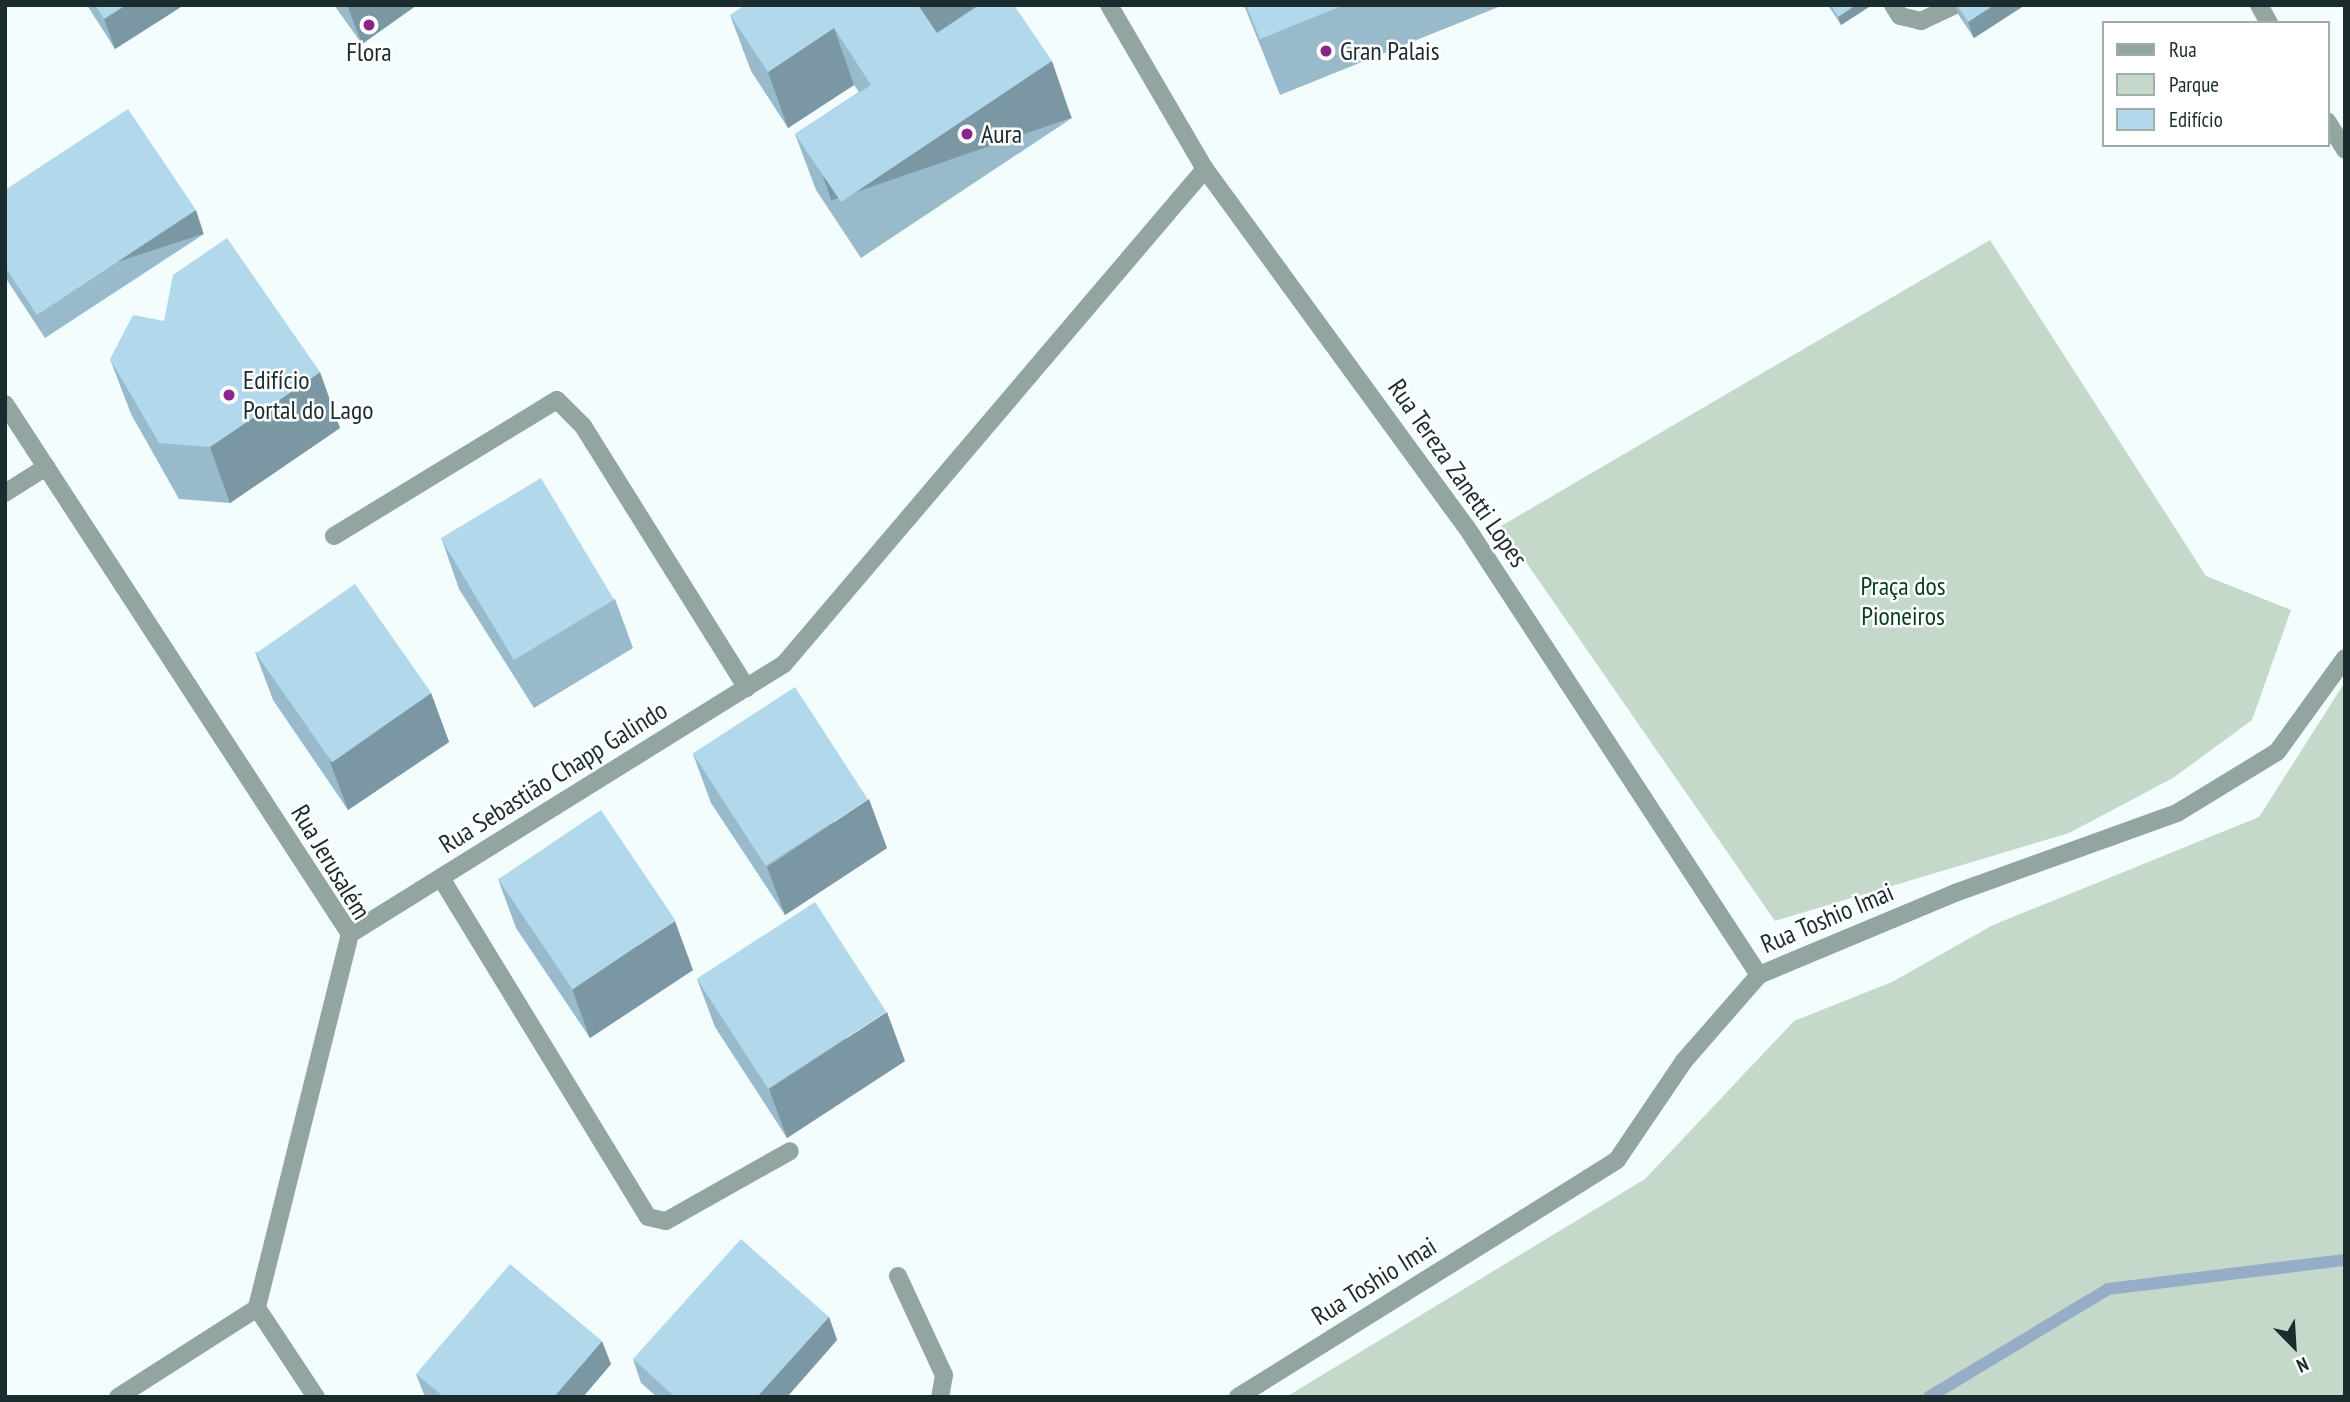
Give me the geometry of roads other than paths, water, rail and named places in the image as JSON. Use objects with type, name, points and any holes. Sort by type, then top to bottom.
[{"type":"street","name":"Rua Tereza Zanetti Lopes","points":[[1109,5],[1205,170],[1467,528],[1759,975]]},
{"type":"street","points":[[1893,5],[1900,16],[1921,21],[1955,5]]},
{"type":"street","points":[[2259,5],[2268,21]]},
{"type":"street","points":[[2329,124],[2345,150]]},
{"type":"street","name":"Rua Sebastião Chapp Galindo","points":[[350,934],[784,664],[1205,170]]},
{"type":"street","points":[[334,536],[557,400],[583,426],[747,688]]},
{"type":"street","name":"Rua Jerusalém","points":[[5,404],[350,934],[257,1308]]},
{"type":"street","points":[[5,493],[46,467]]},
{"type":"street","name":"Rua Toshio Imai","points":[[1238,1397],[1617,1160],[1684,1061],[1759,975],[1968,888],[2177,813],[2277,752],[2345,658]]},
{"type":"street","points":[[441,878],[648,1217],[666,1221],[790,1151]]},
{"type":"street","points":[[898,1276],[944,1375],[940,1397]]},
{"type":"street","points":[[118,1397],[257,1308],[316,1397]]},
{"type":"waterway","points":[[1929,1397],[2108,1289],[2345,1260]]},
{"type":"place","name":"Flora","points":[[369,25]]},
{"type":"place","name":"Gran Palais","points":[[1326,51]]},
{"type":"place","name":"Aura","points":[[967,134]]},
{"type":"place","name":"Edifício Portal do Lago","points":[[229,395]]},
{"type":"park label","name":"Praça dos Pioneiros","points":[[1903,601]]}]
